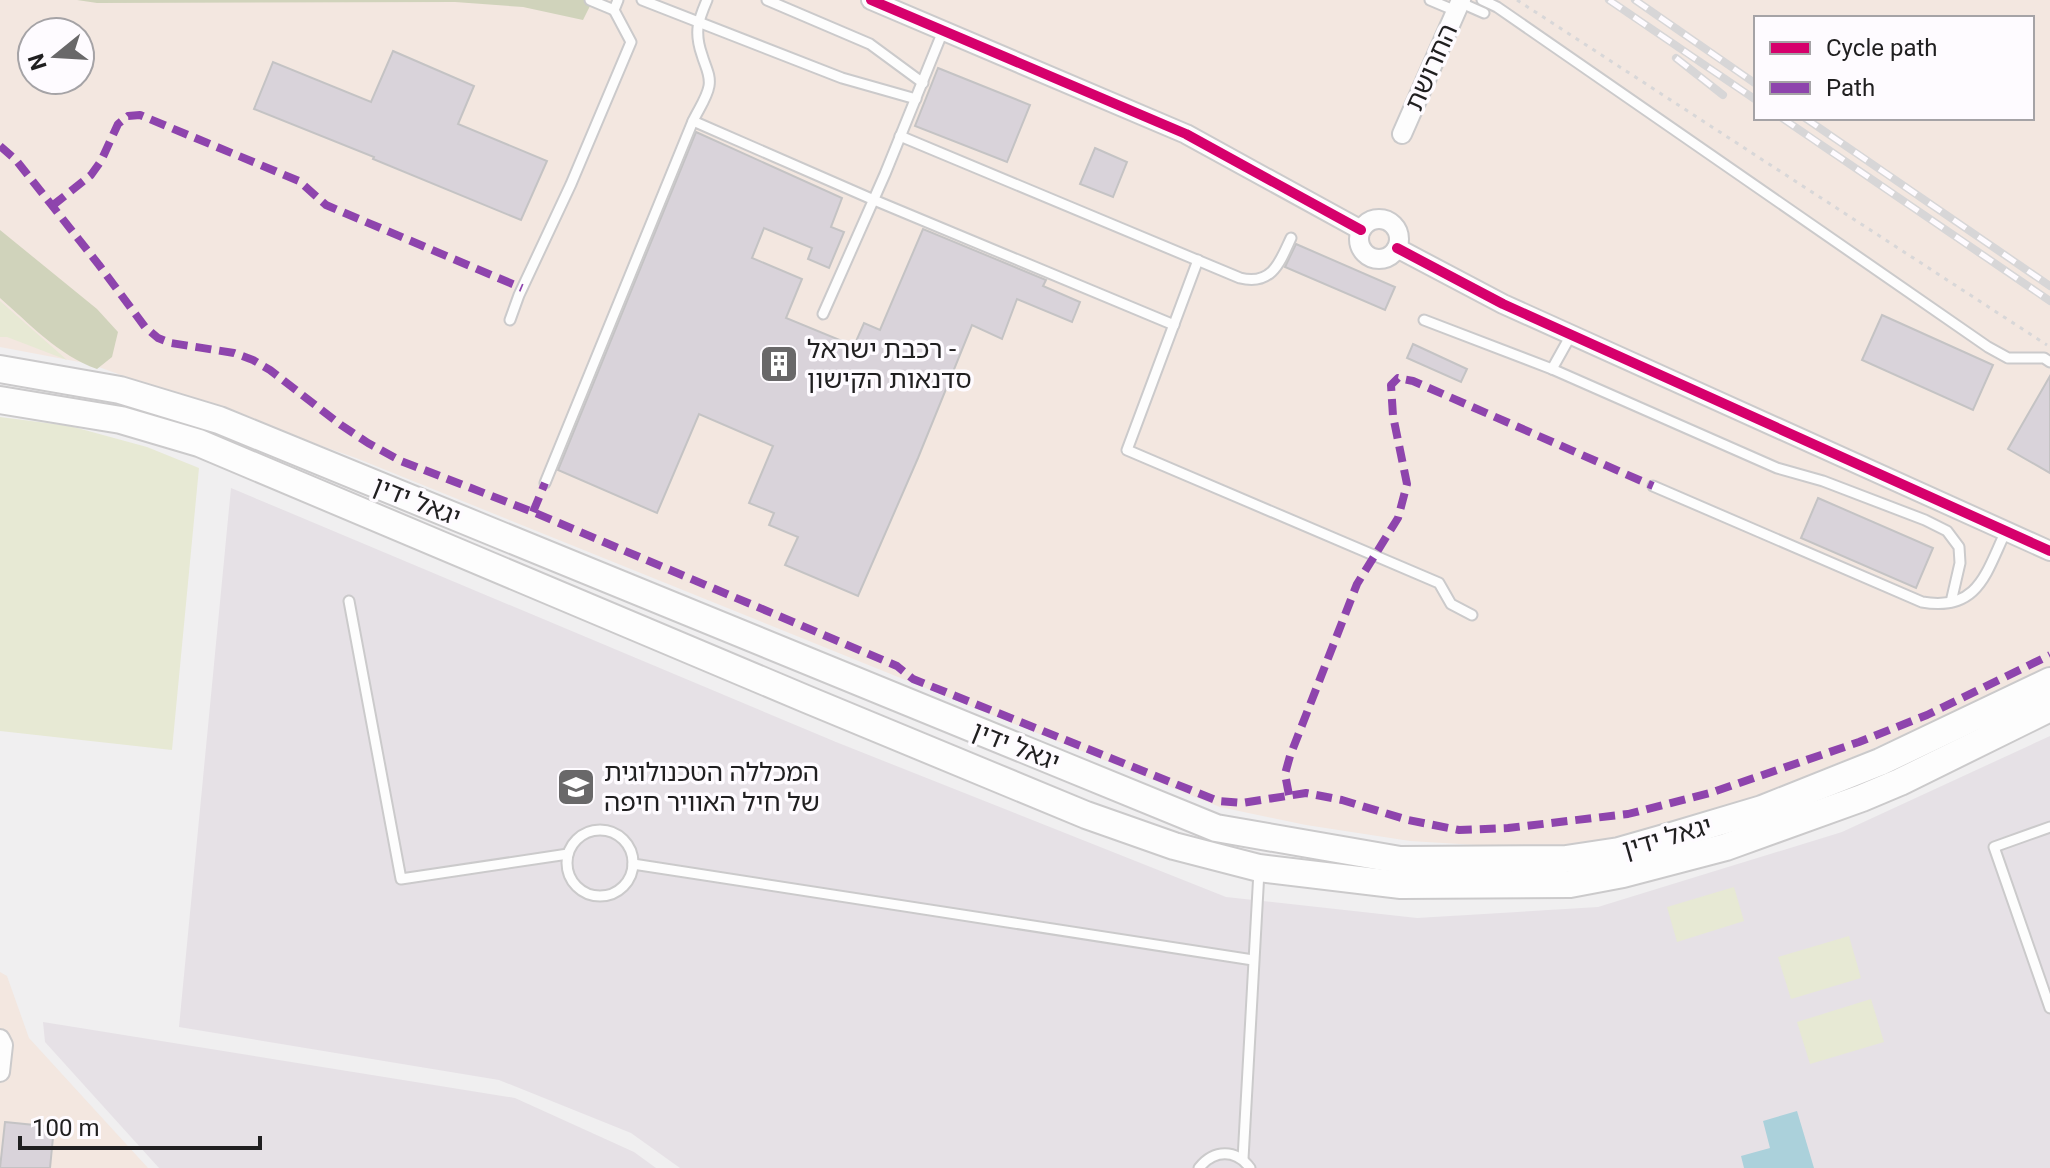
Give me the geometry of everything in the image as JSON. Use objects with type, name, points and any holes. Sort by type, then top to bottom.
[{"type":"main road","name":"יגאל ידין","points":[[0,369],[120,390],[219,420],[1216,828],[1400,860],[1566,859],[1619,851],[1762,809],[1828,784],[2050,681]]},
{"type":"main road","name":"יגאל ידין","points":[[0,400],[121,420],[199,443],[1086,815],[1174,846],[1259,868],[1401,885],[1570,884],[1623,874],[1726,847],[1862,798],[2050,708]]},
{"type":"street","points":[[871,0],[1186,134],[1361,230]]},
{"type":"street","name":"החרושת","points":[[1402,134],[1461,3]]},
{"type":"street","points":[[1373,220],[1388,221],[1398,233],[1397,248],[1385,258],[1373,258],[1360,245],[1361,230],[1373,220]]},
{"type":"street","points":[[1397,248],[1503,304],[2050,551]]},
{"type":"street","points":[[0,1039],[3,1045],[0,1072]]},
{"type":"lane","points":[[510,320],[631,42],[616,5],[590,0]]},
{"type":"lane","points":[[642,0],[842,78],[916,99]]},
{"type":"lane","points":[[545,483],[709,88],[709,74],[697,32],[707,0]]},
{"type":"lane","points":[[767,0],[870,44],[923,83]]},
{"type":"lane","points":[[1430,0],[1461,3],[1484,13]]},
{"type":"lane","points":[[1482,0],[1497,7],[1988,347],[2008,358],[2044,358],[2050,362]]},
{"type":"lane","points":[[823,314],[874,200],[943,31]]},
{"type":"lane","points":[[693,121],[1174,325]]},
{"type":"lane","points":[[900,136],[1240,278],[1255,281],[1271,273],[1279,265],[1291,238]]},
{"type":"lane","points":[[1198,260],[1127,450],[1439,583],[1451,604],[1472,615]]},
{"type":"lane","points":[[1424,320],[1552,369],[1777,468],[1838,486],[1947,531],[1959,547],[1960,563],[1951,602]]},
{"type":"lane","points":[[1552,369],[1571,335]]},
{"type":"lane","points":[[1653,486],[1922,602],[1934,604],[1970,596],[1980,586],[2006,531]]},
{"type":"lane","points":[[349,601],[401,879],[568,854]]},
{"type":"lane","points":[[2050,827],[1994,847],[2050,1008]]},
{"type":"lane","points":[[600,830],[610,832],[627,844],[633,864],[625,885],[606,896],[585,893],[569,877],[567,866],[572,845],[589,832],[600,830]]},
{"type":"lane","points":[[633,864],[1253,960]]},
{"type":"lane","points":[[1243,1159],[1259,868]]},
{"type":"lane","points":[[1199,1168],[1214,1155],[1224,1153],[1243,1159],[1250,1168]]},
{"type":"path","points":[[1517,0],[2050,347]]},
{"type":"shaded area","points":[[0,0],[2050,0],[2050,671],[1680,828],[1575,851],[1410,841],[1306,825],[1220,807],[356,458],[90,364],[0,347]]},
{"type":"shaded area","name":"המכללה הטכנולוגית של חיל האוויר חיפה","points":[[231,488],[836,742],[1226,897],[1417,918],[1598,907],[1842,832],[2050,736],[2050,1168],[680,1168],[631,1133],[499,1080],[179,1027]]},
{"type":"shaded area","points":[[0,972],[7,976],[29,1038],[148,1168],[0,1168]]},
{"type":"shaded area","points":[[43,1022],[515,1098],[634,1152],[656,1168],[159,1168],[45,1042]]},
{"type":"green space","points":[[77,0],[593,0],[583,20],[523,7],[455,2],[97,3]]},
{"type":"green space","points":[[0,230],[97,309],[118,332],[112,357],[97,369],[57,347],[0,298]]},
{"type":"green space","points":[[0,301],[67,360],[0,337]]},
{"type":"green space","points":[[0,417],[70,426],[147,447],[199,468],[172,750],[0,731]]},
{"type":"green space","points":[[1734,887],[1744,921],[1677,942],[1667,907]]},
{"type":"green space","points":[[1849,936],[1861,978],[1791,999],[1778,957]]},
{"type":"green space","points":[[1871,999],[1884,1042],[1810,1064],[1797,1022]]},
{"type":"water","points":[[1797,1111],[1814,1168],[1744,1168],[1741,1156],[1770,1148],[1763,1121]]},
{"type":"building","points":[[393,51],[474,86],[458,124],[547,161],[521,220],[254,109],[273,62],[371,102]]},
{"type":"building","points":[[938,68],[1030,105],[1007,162],[915,126]]},
{"type":"building","name":"רכבת ישראל - סדנאות הקישון","points":[[696,132],[842,198],[831,227],[844,232],[829,268],[808,259],[812,248],[764,228],[752,258],[802,279],[786,318],[854,346],[864,323],[880,330],[923,229],[1046,280],[1043,286],[1080,302],[1072,322],[1017,299],[1002,339],[972,325],[858,596],[785,565],[798,537],[769,525],[774,513],[749,503],[773,446],[699,414],[657,513],[558,470]]},
{"type":"building","points":[[1095,148],[1127,162],[1113,197],[1080,184]]},
{"type":"building","points":[[1296,244],[1395,287],[1385,310],[1285,267]]},
{"type":"building","points":[[1882,315],[1993,365],[1973,410],[1862,360]]},
{"type":"building","points":[[1413,344],[1467,369],[1461,382],[1407,358]]},
{"type":"building","points":[[2050,376],[2050,473],[2008,449]]},
{"type":"building","points":[[1818,498],[1933,548],[1916,588],[1801,538]]},
{"type":"building","points":[[5,1122],[54,1127],[50,1168],[0,1168]]},
{"type":"railway","points":[[1609,0],[1754,99]]},
{"type":"railway","points":[[1635,0],[1754,83]]},
{"type":"railway","points":[[1676,58],[1723,95]]},
{"type":"railway","points":[[1785,120],[2050,301]]},
{"type":"railway","points":[[1808,120],[2050,286]]},
{"type":"marked path","points":[[52,206],[91,175],[118,124],[128,116],[140,115],[299,181],[326,205],[522,288]]},
{"type":"marked path","points":[[0,146],[16,160],[145,327],[158,338],[234,353],[253,360],[341,425],[401,461],[533,512],[897,666],[913,679],[1218,801],[1242,803],[1306,793],[1459,830],[1508,828],[1628,814],[1710,793],[1859,742],[1927,715],[2050,655]]},
{"type":"marked path","points":[[1289,795],[1285,774],[1290,756],[1357,584],[1398,518],[1407,484],[1393,416],[1391,385],[1398,378],[1413,381],[1653,486]]},
{"type":"marked path","points":[[533,512],[545,483]]},
{"type":"cycle path","points":[[871,0],[1186,134],[1361,230]]},
{"type":"cycle path","points":[[1397,248],[1503,304],[2050,551]]},
{"type":"place","name":"רכבת ישראל - סדנאות הקישון","points":[[779,364]]},
{"type":"place","name":"המכללה הטכנולוגית של חיל האוויר חיפה","points":[[576,787]]}]
